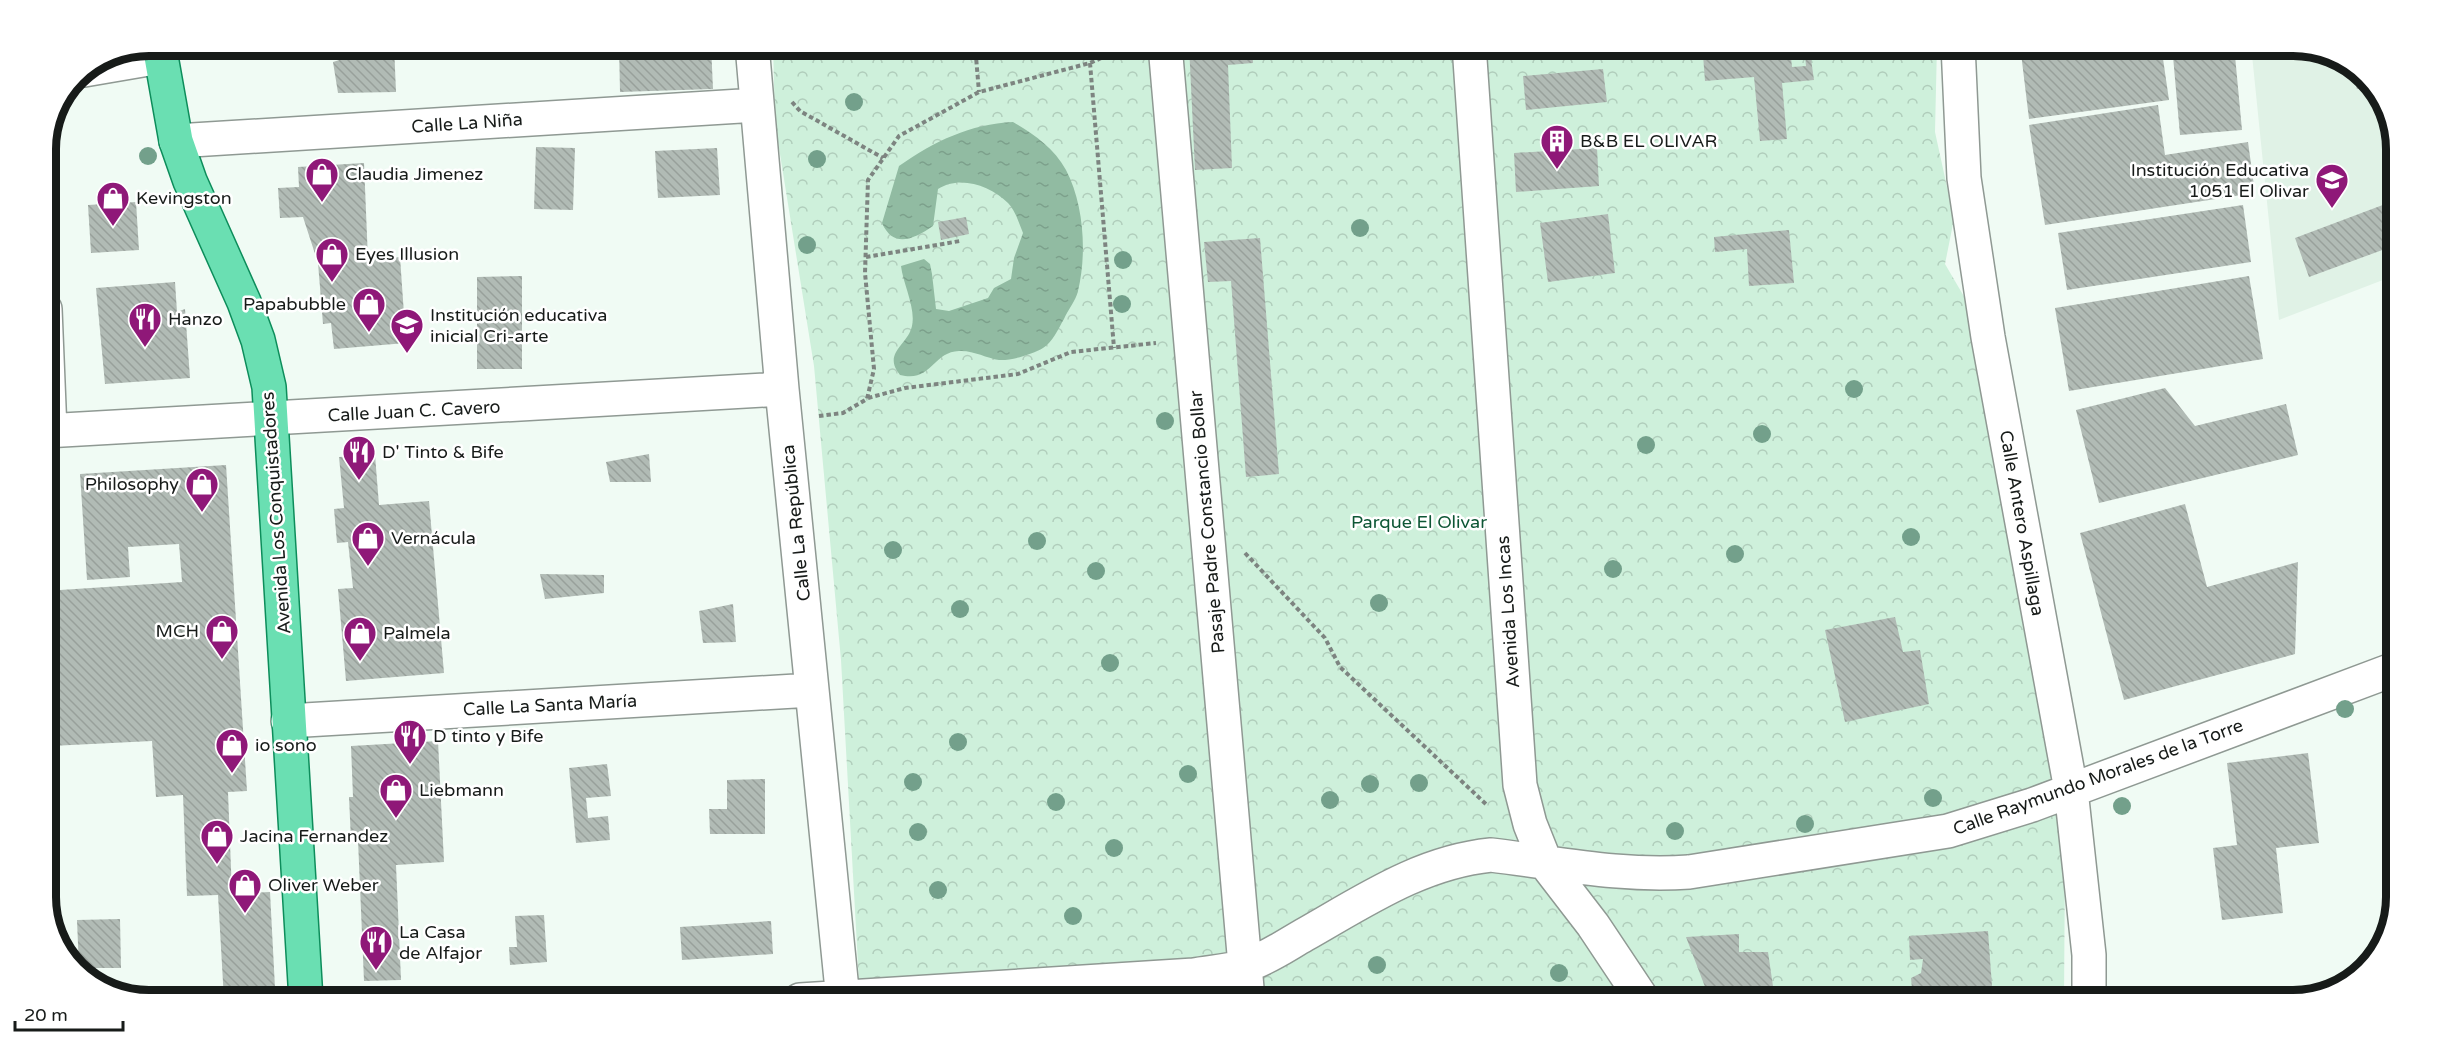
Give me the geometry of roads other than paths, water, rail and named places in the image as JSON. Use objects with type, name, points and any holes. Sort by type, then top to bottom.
[{"type":"main road","name":"Avenida Los Conquistadores","points":[[160,56],[176,141],[190,181],[244,302],[258,340],[269,387],[305,990]]},
{"type":"street","points":[[114,62],[139,56]]},
{"type":"street","name":"Calle La República","points":[[753,56],[784,405],[842,990]]},
{"type":"street","name":"Pasaje Padre Constancio Bollar","points":[[1166,56],[1247,990]]},
{"type":"street","name":"Avenida Los Incas","points":[[1470,56],[1520,785],[1530,824],[1546,864],[1593,925],[1632,990]]},
{"type":"street","name":"Calle Antero Aspillaga","points":[[1958,56],[1964,178],[1988,337],[2072,790],[2089,955],[2089,990]]},
{"type":"street","name":"Calle La Niña","points":[[176,141],[757,98]]},
{"type":"street","name":"Calle Juan C. Cavero","points":[[56,431],[272,419],[784,405]]},
{"type":"street","name":"Calle Raymundo Morales de la Torre","points":[[975,990],[1194,975],[1245,966],[1271,955],[1396,883],[1450,861],[1491,855],[1630,874],[1689,872],[1948,831],[2072,790],[2386,672]]},
{"type":"street","name":"Calle La Santa María","points":[[288,721],[812,690]]},
{"type":"water","points":[[1013,122],[1049,148],[1061,162],[1072,183],[1080,213],[1083,245],[1081,277],[1076,298],[1052,339],[1034,353],[999,360],[959,351],[943,356],[919,375],[900,375],[895,367],[895,355],[910,333],[913,319],[901,266],[924,259],[930,264],[936,309],[949,311],[988,298],[994,288],[1011,279],[1014,258],[1023,233],[1013,209],[1001,197],[974,184],[955,183],[938,189],[933,226],[905,239],[892,237],[882,223],[899,166],[953,135],[982,126]]},
{"type":"place","name":"B&B EL OLIVAR","points":[[1557,170]]},
{"type":"place","name":"Claudia Jimenez","points":[[322,203]]},
{"type":"place","name":"Institución Educativa 1051 El Olivar","points":[[2332,209]]},
{"type":"place","name":"Kevingston","points":[[113,227]]},
{"type":"place","name":"Eyes Illusion","points":[[332,283]]},
{"type":"place","name":"Papabubble","points":[[369,333]]},
{"type":"place","name":"Hanzo","points":[[145,348]]},
{"type":"place","name":"Institución educativa inicial Cri-arte","points":[[407,354]]},
{"type":"place","name":"D' Tinto & Bife","points":[[359,481]]},
{"type":"place","name":"Philosophy","points":[[202,513]]},
{"type":"place","name":"Vernácula","points":[[368,567]]},
{"type":"place","name":"MCH","points":[[222,660]]},
{"type":"place","name":"Palmela","points":[[360,662]]},
{"type":"place","name":"D tinto y Bife","points":[[410,765]]},
{"type":"place","name":"io sono","points":[[232,774]]},
{"type":"place","name":"Liebmann","points":[[396,819]]},
{"type":"place","name":"Jacina Fernandez","points":[[217,865]]},
{"type":"place","name":"Oliver Weber","points":[[245,914]]},
{"type":"place","name":"La Casa de Alfajor","points":[[376,971]]},
{"type":"park label","name":"Parque El Olivar","points":[[1419,522]]}]
